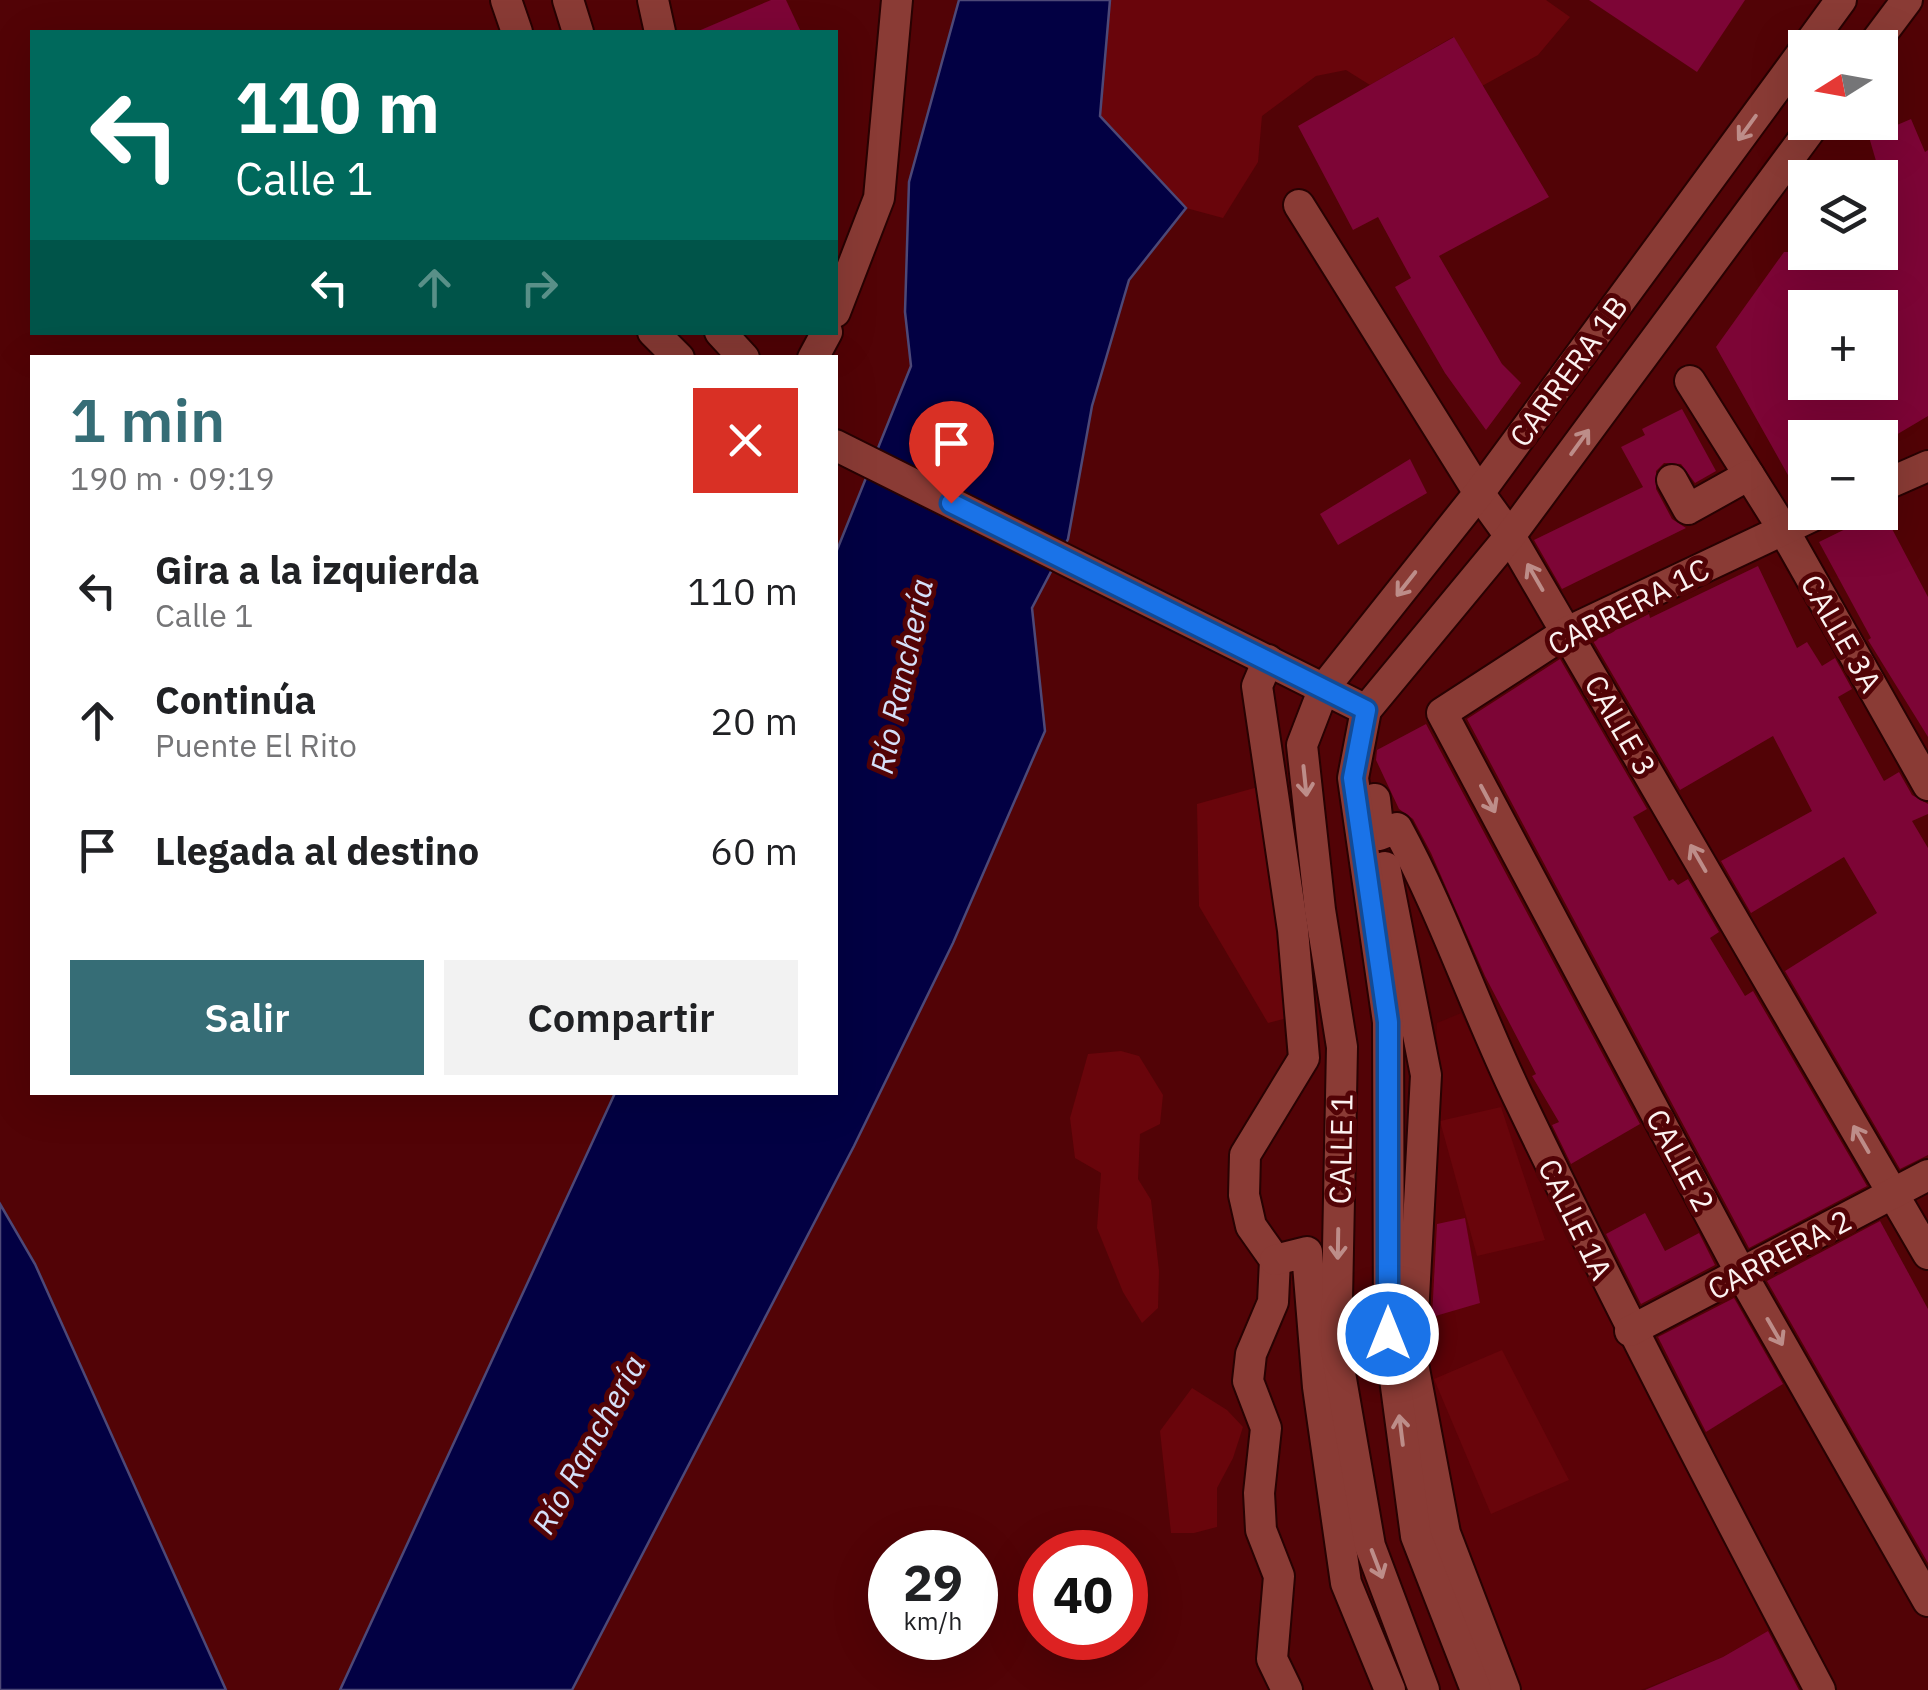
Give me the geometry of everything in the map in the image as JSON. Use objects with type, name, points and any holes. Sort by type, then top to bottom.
[{"type":"street","points":[[506,0],[517,30]]},
{"type":"street","points":[[568,0],[577,30]]},
{"type":"street","points":[[652,0],[660,30]]},
{"type":"street","points":[[838,304],[879,198],[897,0]]},
{"type":"street","name":"CARRERA 1B","points":[[1819,30],[1841,0]]},
{"type":"street","points":[[1885,30],[1906,0]]},
{"type":"street","name":"CARRERA 1B","points":[[1324,688],[1479,492],[1788,72]]},
{"type":"street","name":"CARRERA 1B","points":[[1366,710],[1510,536],[1803,140]]},
{"type":"street","name":"CALLE 3","points":[[1299,206],[1510,536],[1928,1254]]},
{"type":"street","points":[[656,335],[676,355]]},
{"type":"street","points":[[723,335],[741,355]]},
{"type":"street","name":"CALLE 3A","points":[[1690,380],[1783,529],[1928,785]]},
{"type":"street","points":[[843,449],[1366,710]]},
{"type":"street","points":[[1898,479],[1928,466]]},
{"type":"street","points":[[1672,480],[1688,509],[1749,475]]},
{"type":"street","name":"CARRERA 1C","points":[[1442,713],[1567,632],[1788,527]]},
{"type":"street","points":[[1258,656],[1258,686],[1294,930],[1304,1058],[1245,1156],[1244,1195],[1252,1226],[1275,1260],[1273,1302],[1251,1354],[1248,1381],[1266,1428],[1259,1492],[1261,1530],[1278,1576],[1272,1659],[1287,1690]]},
{"type":"street","name":"CALLE 1","points":[[1324,688],[1302,746],[1320,910],[1342,1047],[1336,1350],[1370,1546],[1424,1690]]},
{"type":"street","name":"CALLE 1","points":[[1366,710],[1353,778],[1388,1022],[1388,1334],[1416,1536],[1476,1690]]},
{"type":"street","name":"CALLE 2","points":[[1442,713],[1742,1275],[1928,1601]]},
{"type":"street","points":[[1353,778],[1372,775],[1379,835],[1426,1075],[1411,1353],[1445,1533],[1505,1690]]},
{"type":"street","name":"CALLE 1A","points":[[1379,835],[1397,828],[1428,885],[1497,1053],[1630,1330],[1820,1690]]},
{"type":"street","name":"CARRERA 2","points":[[1630,1330],[1928,1175]]},
{"type":"street","points":[[1275,1260],[1308,1252],[1318,1387],[1346,1583],[1390,1690]]},
{"type":"shaded area","points":[[1110,0],[1546,0],[1570,17],[1538,55],[1482,86],[1453,37],[1370,85],[1346,70],[1316,76],[1262,116],[1258,162],[1223,218],[1186,208],[1100,116]]},
{"type":"shaded area","points":[[1258,787],[1295,1016],[1268,1023],[1199,906],[1197,804]]},
{"type":"shaded area","points":[[1461,1013],[1769,1631],[1723,1657],[1641,1690],[1517,1690],[1458,1536],[1419,1352],[1437,1023]]},
{"type":"shaded area","points":[[1121,1051],[1139,1056],[1163,1095],[1160,1124],[1140,1134],[1138,1179],[1151,1200],[1159,1271],[1158,1308],[1142,1323],[1123,1292],[1097,1228],[1101,1173],[1075,1158],[1070,1118],[1088,1054]]},
{"type":"shaded area","points":[[1501,1107],[1545,1240],[1477,1256],[1440,1121]]},
{"type":"shaded area","points":[[1502,1350],[1569,1480],[1491,1514],[1434,1379]]},
{"type":"shaded area","points":[[1192,1388],[1227,1410],[1243,1427],[1217,1488],[1217,1527],[1171,1533],[1160,1431]]},
{"type":"water","name":"Río Ranchería","points":[[959,0],[1110,0],[1100,116],[1186,208],[1129,280],[1092,406],[1068,539],[1032,608],[1045,731],[953,943],[854,1146],[572,1690],[340,1690],[614,1095],[838,1095],[838,548],[911,366],[905,312],[909,182]]},
{"type":"water","points":[[0,1204],[35,1264],[226,1690],[0,1690]]},
{"type":"building","points":[[771,0],[786,0],[800,30],[701,30]]},
{"type":"building","points":[[1589,0],[1745,0],[1697,72]]},
{"type":"building","points":[[1454,37],[1549,197],[1439,256],[1502,364],[1521,383],[1486,430],[1445,373],[1395,287],[1411,278],[1378,217],[1353,230],[1298,126]]},
{"type":"building","points":[[1911,119],[1925,152],[1928,150],[1928,416],[1898,434],[1898,420],[1788,420],[1788,475],[1716,347],[1784,252],[1788,252],[1788,270],[1898,270],[1898,160],[1876,160],[1870,140],[1898,140],[1898,125]]},
{"type":"building","points":[[1682,409],[1716,471],[1695,483],[1681,464],[1664,463],[1656,471],[1656,489],[1672,519],[1686,528],[1562,589],[1534,540],[1643,487],[1621,447],[1645,435],[1642,429]]},
{"type":"building","points":[[1410,459],[1427,493],[1338,545],[1320,514]]},
{"type":"building","points":[[1843,530],[1893,530],[1928,597],[1928,737],[1868,640],[1871,638],[1819,542]]},
{"type":"building","points":[[1758,566],[1797,648],[1807,642],[1822,666],[1835,658],[1852,689],[1838,697],[1884,781],[1899,772],[1912,795],[1928,804],[1928,814],[1912,821],[1928,848],[1928,1155],[1900,1169],[1785,971],[1877,913],[1844,857],[1751,913],[1721,861],[1812,811],[1773,736],[1680,790],[1593,641]]},
{"type":"building","points":[[1560,659],[1647,809],[1633,817],[1669,881],[1673,879],[1678,885],[1688,879],[1719,932],[1710,938],[1745,996],[1753,991],[1867,1186],[1749,1248],[1467,719]]},
{"type":"building","points":[[1426,724],[1640,1124],[1571,1164],[1552,1125],[1559,1122],[1532,1076],[1536,1074],[1485,976],[1431,853],[1413,819],[1399,809],[1376,760],[1377,750]]},
{"type":"building","points":[[1645,1213],[1665,1251],[1699,1233],[1715,1265],[1641,1304],[1606,1234]]},
{"type":"building","points":[[1465,1218],[1480,1303],[1432,1317],[1437,1224]]},
{"type":"building","points":[[1880,1221],[1928,1309],[1928,1563],[1767,1281]]},
{"type":"building","points":[[1734,1298],[1783,1384],[1706,1432],[1658,1337]]},
{"type":"building","points":[[1768,1631],[1799,1690],[1645,1690],[1723,1657]]},
{"type":"route","points":[[951,503],[1366,710],[1353,778],[1388,1022],[1388,1334]]}]
